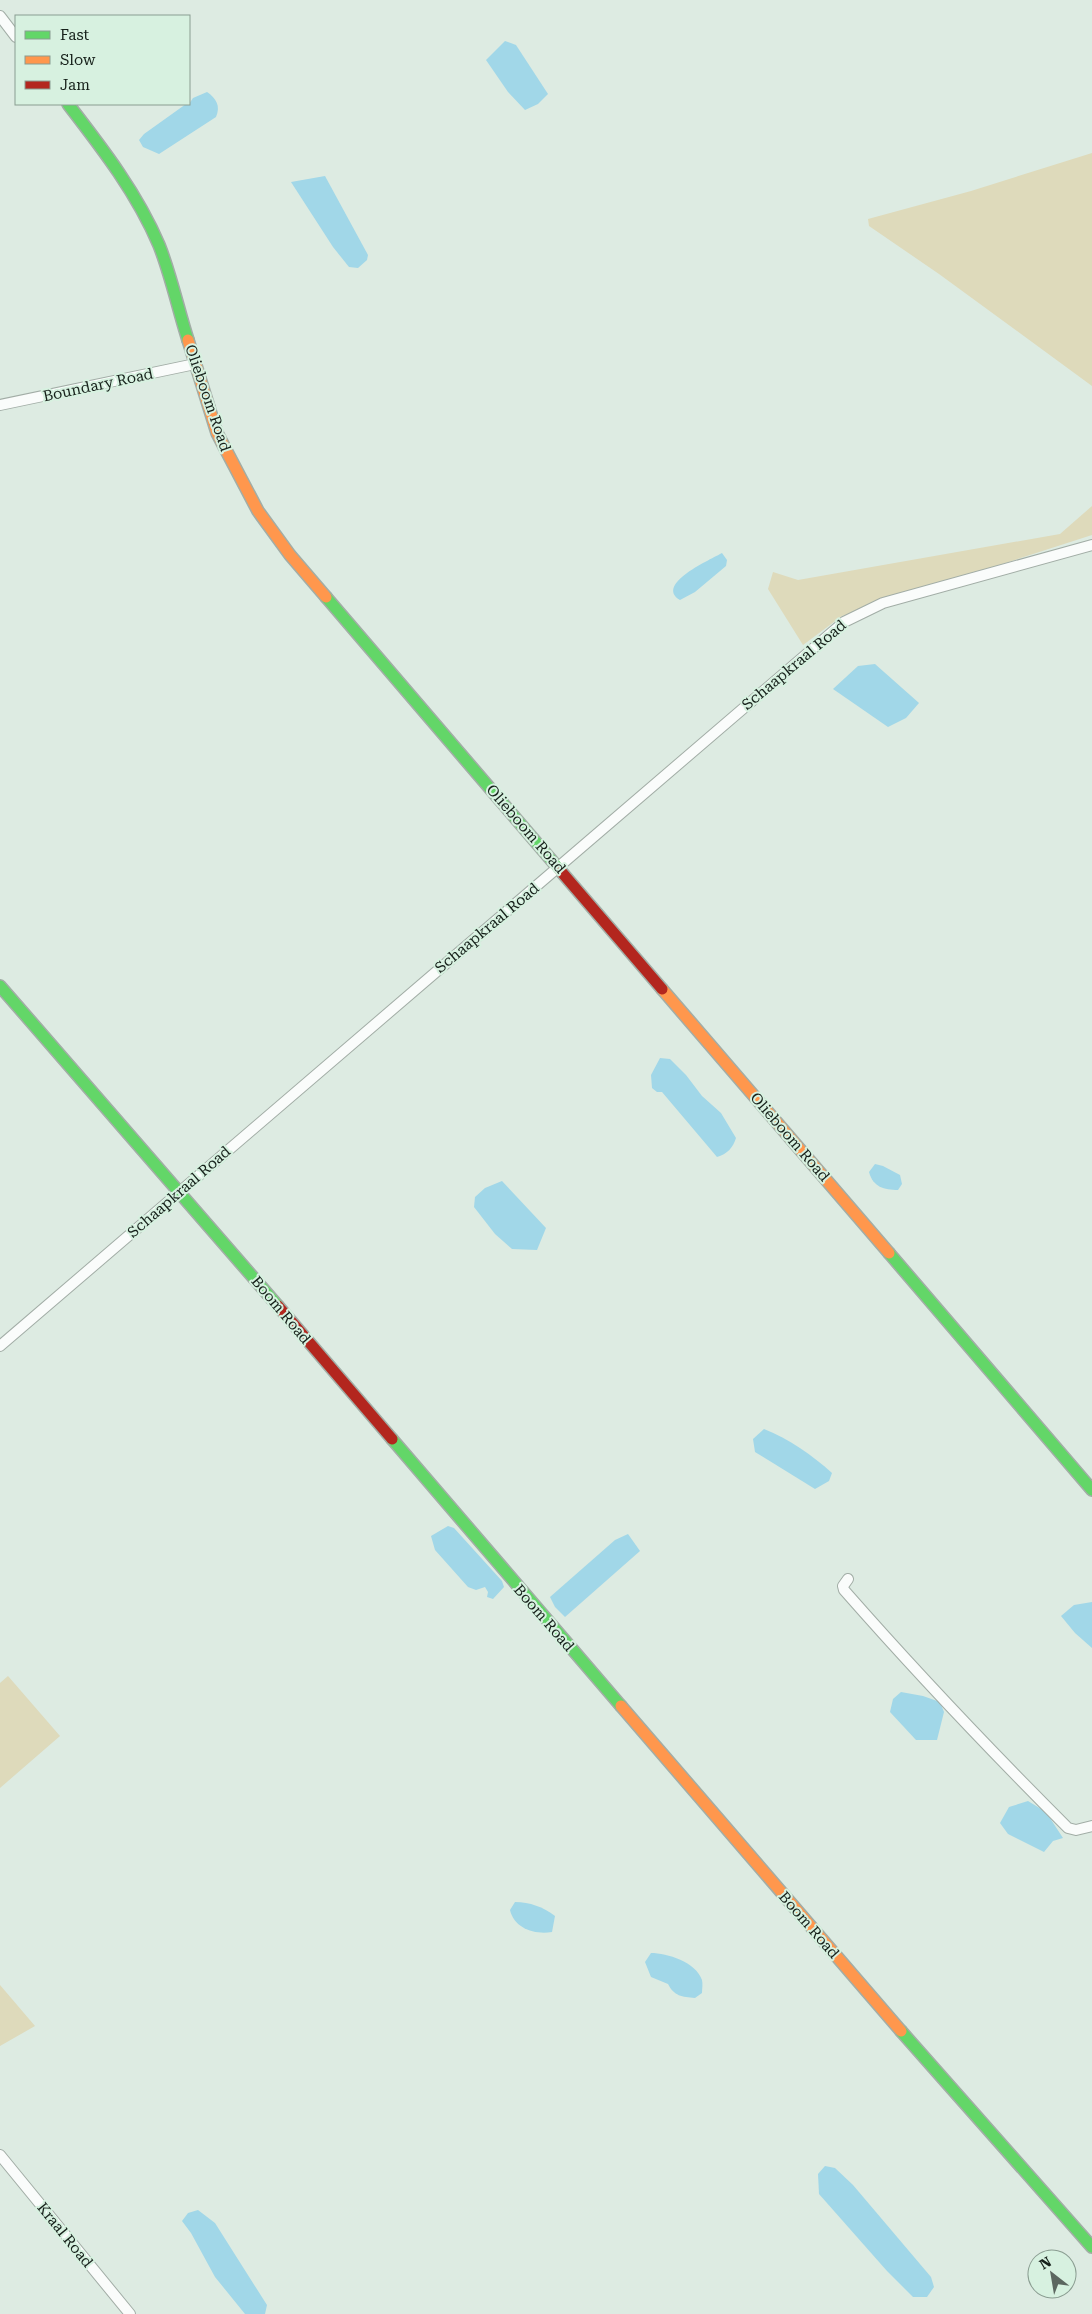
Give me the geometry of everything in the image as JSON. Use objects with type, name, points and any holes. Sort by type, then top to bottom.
[{"type":"street","points":[[0,16],[15,36]]},
{"type":"street","name":"Olieboom Road","points":[[69,105],[128,184],[150,224],[159,246],[217,433],[258,511],[290,555],[1092,1490]]},
{"type":"street","name":"Boundary Road","points":[[0,405],[195,364]]},
{"type":"street","name":"Schaapkraal Road","points":[[0,1346],[844,622],[883,603],[1092,545]]},
{"type":"street","name":"Boom Road","points":[[0,986],[180,1192],[854,1978],[1092,2247]]},
{"type":"street","points":[[848,1579],[843,1586],[844,1590],[967,1726],[1068,1828],[1076,1830],[1092,1826]]},
{"type":"street","name":"Kraal Road","points":[[0,2155],[130,2314]]},
{"type":"shaded area","points":[[1092,153],[1092,386],[939,274],[869,226],[868,219],[971,191]]},
{"type":"shaded area","points":[[1092,506],[1092,535],[842,616],[803,645],[768,589],[773,572],[798,580],[1060,534]]},
{"type":"shaded area","points":[[8,1676],[60,1736],[0,1788],[0,1683]]},
{"type":"shaded area","points":[[0,1985],[35,2026],[0,2046]]},
{"type":"water","points":[[505,41],[516,45],[548,94],[538,104],[525,110],[508,92],[486,60]]},
{"type":"water","points":[[207,92],[217,103],[216,117],[159,154],[143,147],[139,140],[144,134],[185,105],[190,105],[193,98]]},
{"type":"water","points":[[325,176],[368,255],[367,260],[358,268],[349,267],[333,247],[291,182]]},
{"type":"water","points":[[722,553],[727,560],[726,566],[695,592],[680,600],[674,594],[674,587],[679,580],[697,566]]},
{"type":"water","points":[[875,664],[919,703],[906,718],[888,727],[833,689],[858,666]]},
{"type":"water","points":[[660,1058],[670,1059],[686,1075],[702,1096],[721,1113],[736,1138],[727,1152],[717,1157],[662,1092],[657,1092],[652,1088],[651,1075]]},
{"type":"water","points":[[875,1164],[900,1175],[902,1184],[898,1190],[880,1187],[873,1181],[869,1172]]},
{"type":"water","points":[[502,1181],[546,1228],[537,1250],[512,1249],[495,1234],[474,1207],[475,1197],[485,1188]]},
{"type":"water","points":[[764,1429],[800,1448],[816,1460],[832,1473],[829,1481],[815,1489],[755,1452],[753,1439]]},
{"type":"water","points":[[448,1526],[454,1528],[502,1581],[504,1587],[493,1599],[487,1597],[488,1592],[485,1587],[476,1590],[468,1587],[435,1550],[431,1536]]},
{"type":"water","points":[[628,1534],[640,1551],[565,1617],[555,1607],[550,1597],[615,1540]]},
{"type":"water","points":[[1092,1602],[1092,1648],[1075,1633],[1061,1616],[1074,1605]]},
{"type":"water","points":[[901,1692],[923,1696],[940,1702],[944,1712],[937,1740],[916,1740],[890,1712],[893,1699]]},
{"type":"water","points":[[1028,1801],[1046,1812],[1063,1838],[1053,1841],[1044,1852],[1008,1834],[1000,1823],[1009,1807]]},
{"type":"water","points":[[515,1902],[536,1906],[555,1916],[552,1932],[532,1931],[520,1926],[510,1910]]},
{"type":"water","points":[[651,1953],[673,1957],[694,1968],[702,1980],[702,1993],[695,1998],[682,1996],[673,1991],[668,1984],[651,1977],[645,1962]]},
{"type":"water","points":[[825,2166],[835,2168],[853,2185],[931,2277],[934,2287],[927,2297],[913,2297],[887,2271],[819,2194],[818,2174]]},
{"type":"water","points":[[198,2210],[215,2223],[267,2305],[265,2314],[245,2314],[215,2277],[191,2233],[182,2221],[188,2213]]},
{"type":"traffic: fast","points":[[69,105],[130,189],[150,226],[167,268],[188,340]]},
{"type":"traffic: fast","points":[[326,597],[559,869]]},
{"type":"traffic: fast","points":[[0,986],[278,1306]]},
{"type":"traffic: fast","points":[[889,1253],[1092,1490]]},
{"type":"traffic: fast","points":[[392,1439],[621,1706]]},
{"type":"traffic: fast","points":[[901,2031],[1092,2247]]},
{"type":"traffic: slow","points":[[188,340],[217,433],[258,511],[290,555],[326,597]]},
{"type":"traffic: slow","points":[[662,989],[889,1253]]},
{"type":"traffic: slow","points":[[621,1706],[901,2031]]},
{"type":"traffic: jam","points":[[559,869],[662,989]]},
{"type":"traffic: jam","points":[[278,1306],[392,1439]]}]
